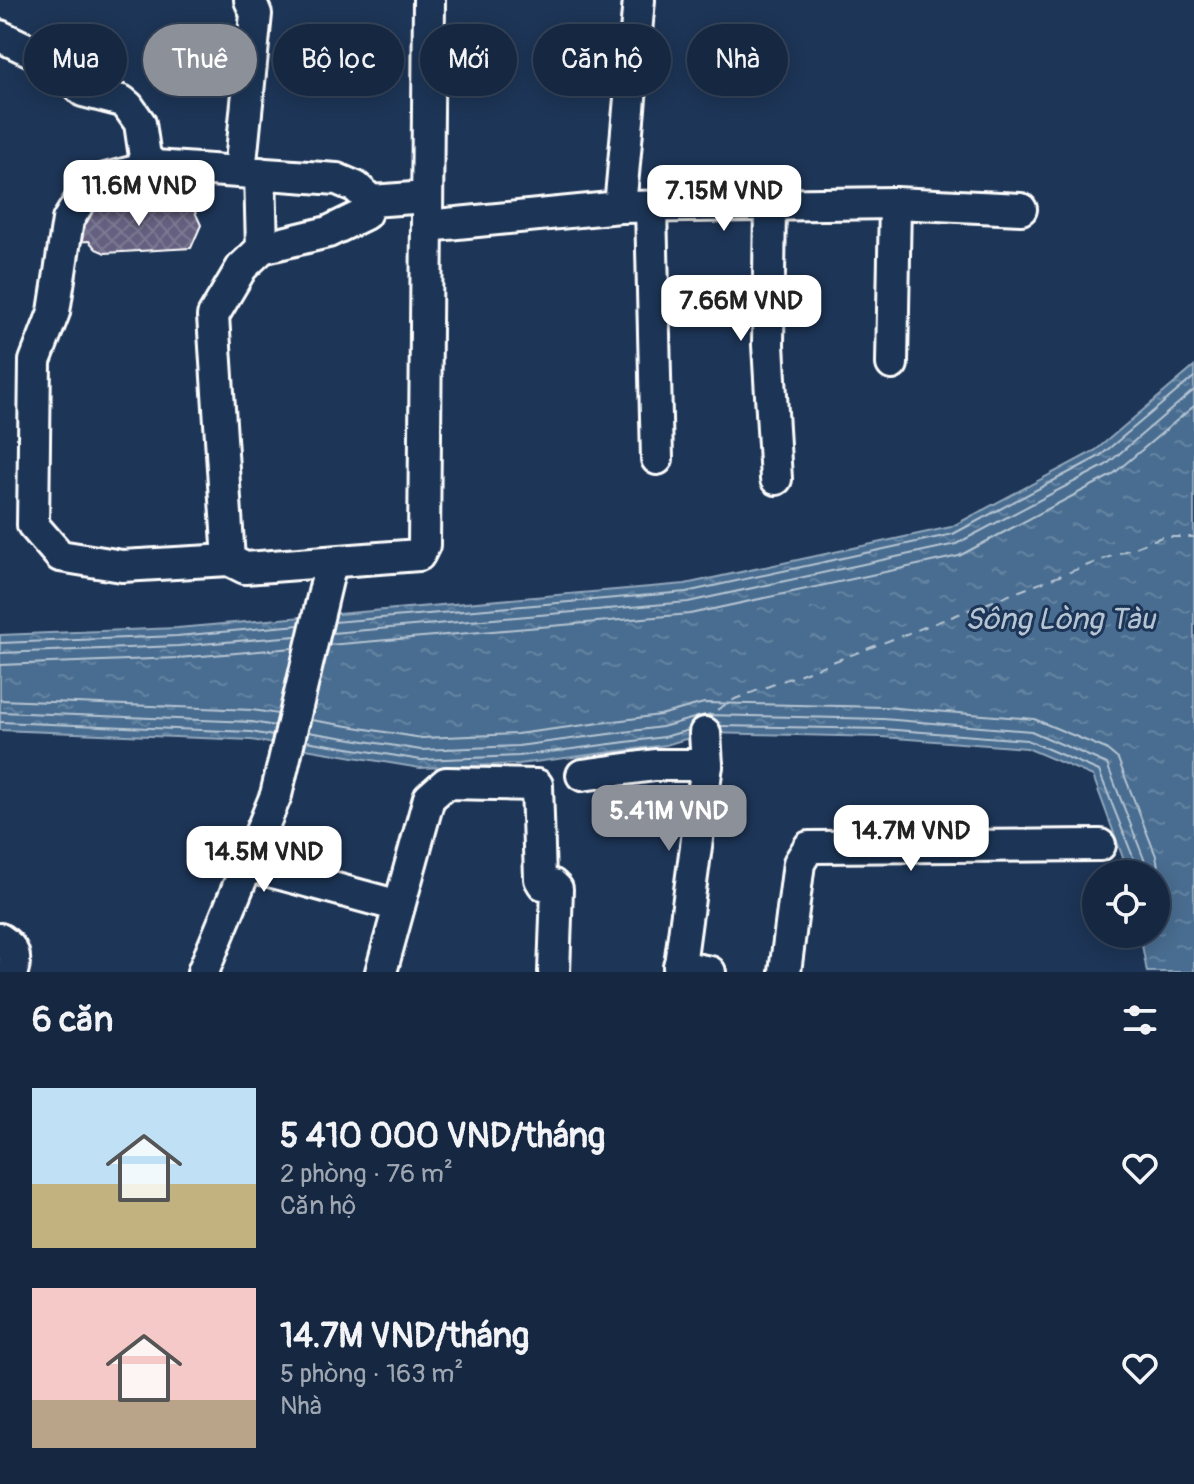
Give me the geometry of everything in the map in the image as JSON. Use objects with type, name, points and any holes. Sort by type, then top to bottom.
[{"type":"street","points":[[250,0],[256,14],[250,172],[262,248]]},
{"type":"street","points":[[429,0],[427,212],[424,545],[419,555],[328,577],[245,568],[229,560],[122,566],[60,556],[33,525],[35,361],[54,312],[68,220],[91,183],[155,166],[337,179],[356,187],[371,201],[427,212],[895,203],[1021,209]]},
{"type":"street","points":[[620,207],[639,0]]},
{"type":"street","points":[[3,38],[54,62],[83,91],[122,101],[128,106],[140,123],[145,157],[155,166]]},
{"type":"street","points":[[229,560],[213,316],[242,267],[262,248],[328,232],[365,214],[371,201]]},
{"type":"street","points":[[892,364],[895,203]]},
{"type":"street","points":[[770,206],[768,345],[776,479]]},
{"type":"street","points":[[651,207],[657,459]]},
{"type":"street","points":[[203,972],[276,795],[328,577]]},
{"type":"street","points":[[705,733],[707,765],[679,969],[710,972]]},
{"type":"street","points":[[582,775],[655,765],[707,765]]},
{"type":"street","points":[[381,972],[429,798],[446,783],[537,785],[540,879],[543,884],[553,885],[557,889],[554,972]]},
{"type":"street","points":[[785,972],[799,863],[809,847],[1100,845]]},
{"type":"street","points":[[247,865],[399,906]]},
{"type":"street","points":[[0,939],[13,950],[16,960],[12,972]]},
{"type":"water","name":"Sông Lòng Tàu","points":[[1194,367],[1194,972],[1147,972],[1143,948],[1170,948],[1170,860],[1124,860],[1093,776],[1027,748],[882,737],[705,733],[666,745],[519,764],[420,768],[251,740],[0,730],[0,635],[177,628],[685,584],[951,527],[1096,450]]},
{"type":"building","points":[[191,203],[201,225],[191,248],[105,253],[89,241],[72,242],[71,221],[87,222],[91,213],[102,207]]},
{"type":"ferry route","points":[[705,721],[705,717],[735,699],[1162,537],[1194,537]]}]
